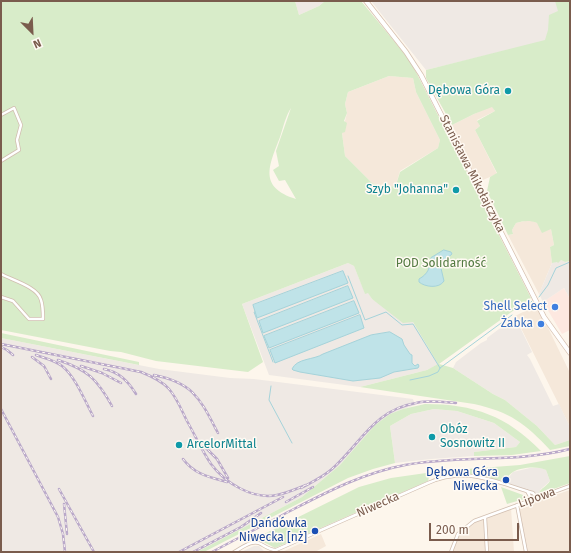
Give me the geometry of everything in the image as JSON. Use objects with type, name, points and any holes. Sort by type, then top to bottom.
[{"type":"street","name":"Stanisława Mikołajczyka","points":[[366,1],[419,70],[539,307],[570,353]]},
{"type":"street","points":[[1,115],[14,108],[21,125],[17,140],[19,150],[1,161]]},
{"type":"street","points":[[1,274],[33,289],[38,293],[42,303],[43,319],[29,319],[13,301],[1,297]]},
{"type":"street","name":"Niwecka","points":[[234,552],[256,542],[271,550],[276,550],[442,477],[456,475],[475,476],[495,480],[533,493],[537,498]]},
{"type":"street","name":"Lipowa","points":[[451,552],[458,534],[469,524],[485,516],[570,486]]},
{"type":"street","points":[[527,491],[527,502]]},
{"type":"street","points":[[528,495],[532,500]]},
{"type":"street","points":[[517,505],[526,552]]},
{"type":"street","points":[[485,516],[487,552]]},
{"type":"shaded area","points":[[295,1],[325,1],[319,6],[299,15]]},
{"type":"shaded area","points":[[371,1],[570,1],[570,35],[426,70]]},
{"type":"shaded area","points":[[389,76],[413,78],[416,92],[440,140],[438,148],[400,171],[396,185],[388,188],[372,183],[345,156],[342,133],[347,113],[345,104],[348,92]]},
{"type":"shaded area","points":[[492,106],[495,111],[477,120],[480,126],[475,130],[497,174],[478,182],[452,125]]},
{"type":"shaded area","points":[[530,220],[551,229],[554,245],[550,247],[552,263],[539,294],[508,235],[513,234],[512,230],[516,223]]},
{"type":"shaded area","points":[[561,260],[565,262],[570,261],[570,299],[564,288],[543,302],[539,294],[552,263]]},
{"type":"shaded area","points":[[348,263],[354,266],[365,293],[368,292],[372,299],[413,322],[439,364],[427,370],[360,387],[269,375],[242,304]]},
{"type":"shaded area","points":[[564,288],[570,299],[570,330],[562,334],[543,302]]},
{"type":"shaded area","points":[[537,305],[570,373],[570,427],[515,316]]},
{"type":"shaded area","points":[[515,317],[532,352],[527,355],[553,406],[559,404],[570,427],[570,440],[555,445],[537,426],[505,400],[453,368],[456,362],[487,340],[487,338],[503,326],[505,327],[508,325],[507,323]]},
{"type":"shaded area","name":"ArcelorMittal","points":[[1,338],[159,369],[230,378],[254,379],[413,399],[415,405],[390,414],[375,425],[340,465],[302,497],[197,552],[1,552]]},
{"type":"shaded area","points":[[434,409],[457,411],[494,423],[520,442],[516,447],[474,452],[474,456],[395,463],[390,426],[411,414]]},
{"type":"shaded area","points":[[530,468],[541,468],[546,470],[550,481],[538,494],[500,480],[509,477],[513,472]]},
{"type":"shaded area","points":[[570,490],[570,552],[527,552],[519,507]]},
{"type":"shaded area","points":[[511,508],[514,552],[452,552],[459,534],[474,522]]},
{"type":"shaded area","points":[[321,534],[326,546],[315,552],[282,552]]},
{"type":"shaded area","points":[[254,546],[259,546],[265,552],[241,552]]},
{"type":"green space","name":"POD Solidarność","points":[[1,1],[295,1],[299,15],[319,6],[325,1],[361,1],[408,58],[531,298],[439,364],[453,368],[505,400],[537,426],[555,445],[570,440],[570,446],[550,450],[533,433],[516,420],[487,407],[360,387],[427,370],[438,364],[413,322],[403,323],[372,299],[368,293],[365,294],[354,266],[348,263],[242,304],[263,362],[248,372],[156,361],[121,352],[1,330]],"holes":[[[389,76],[413,78],[416,92],[440,140],[438,148],[400,172],[396,185],[388,188],[372,183],[345,156],[342,133],[345,132],[347,123],[344,121],[347,113],[345,104],[348,92]],[[291,108],[276,151],[279,166],[273,170],[279,181],[285,180],[296,199],[284,194],[276,188],[271,182],[270,174],[270,166],[286,118]]]},
{"type":"green space","points":[[555,1],[570,1],[570,261],[565,262],[561,260],[558,263],[552,263],[550,247],[554,245],[551,229],[542,233],[537,223],[524,221],[516,223],[512,230],[513,234],[508,235],[487,191],[490,177],[497,173],[475,130],[480,126],[477,121],[495,111],[492,107],[452,125],[426,78],[426,70],[545,40],[548,30],[549,15],[558,11]]},
{"type":"green space","points":[[1,333],[139,362],[139,365],[1,338]]},
{"type":"green space","points":[[425,404],[459,406],[489,414],[515,429],[541,451],[512,455],[474,456],[474,452],[516,447],[520,442],[494,423],[457,411],[434,409],[411,414],[390,426],[395,463],[348,478],[204,552],[197,552],[302,497],[340,465],[375,425],[390,414],[403,409]]},
{"type":"green space","points":[[570,456],[570,483],[540,494],[538,494],[550,481],[546,470],[539,468],[520,469],[513,472],[505,479],[500,480],[493,480],[470,474],[470,469],[430,473],[428,481],[275,548],[256,538],[359,487],[391,478],[440,471],[520,465]]},
{"type":"green space","points":[[501,487],[523,495],[524,499],[507,504]]},
{"type":"water","points":[[444,250],[451,252],[452,254],[440,264],[444,281],[442,284],[432,286],[419,282],[419,279],[425,275],[428,270],[431,258]]},
{"type":"water","points":[[343,271],[348,283],[257,318],[253,305]]},
{"type":"water","points":[[348,286],[353,298],[263,333],[259,321]]},
{"type":"water","points":[[354,301],[359,313],[269,348],[264,336]]},
{"type":"water","points":[[360,315],[364,328],[275,363],[270,350]]},
{"type":"water","points":[[390,332],[402,339],[404,345],[412,355],[412,363],[415,366],[418,364],[418,368],[394,372],[380,378],[353,381],[300,372],[292,369],[294,365],[302,361],[319,356],[371,335]]},
{"type":"waterway","points":[[539,297],[548,285],[556,268],[570,262]]},
{"type":"waterway","points":[[348,276],[365,320],[386,312],[402,325],[413,324],[440,368]]},
{"type":"waterway","points":[[255,312],[273,362]]},
{"type":"waterway","points":[[410,380],[429,376],[438,372],[440,368],[512,315]]},
{"type":"waterway","points":[[271,386],[269,400],[292,443]]},
{"type":"railway","points":[[1,344],[141,372],[149,375],[163,384],[172,393],[211,464],[224,478],[249,492],[268,496],[284,493],[306,485]]},
{"type":"railway","points":[[1,347],[13,355]]},
{"type":"railway","points":[[36,355],[56,362],[67,370],[93,416]]},
{"type":"railway","points":[[32,357],[44,366],[51,379]]},
{"type":"railway","points":[[58,360],[77,368],[91,377],[112,406]]},
{"type":"railway","points":[[81,366],[102,373],[121,383]]},
{"type":"railway","points":[[104,369],[114,372],[123,378],[136,394]]},
{"type":"railway","points":[[154,375],[167,378],[178,383],[194,394],[206,411],[218,433]]},
{"type":"railway","points":[[301,488],[332,469],[369,429],[389,413],[402,407],[421,402],[456,403]]},
{"type":"railway","points":[[1,409],[58,517],[63,534],[65,552]]},
{"type":"railway","points":[[204,446],[217,459],[228,478]]},
{"type":"railway","points":[[212,552],[332,490],[360,478],[390,468],[446,460],[529,456],[570,449]]},
{"type":"railway","points":[[183,459],[197,472],[227,482]]},
{"type":"railway","points":[[286,502],[313,487]]},
{"type":"railway","points":[[59,489],[94,552]]},
{"type":"railway","points":[[179,552],[283,497]]},
{"type":"railway","points":[[64,504],[67,534]]},
{"type":"railway","points":[[193,552],[241,527],[261,513]]},
{"type":"place","name":"Dębowa Góra","points":[[508,91]]},
{"type":"place","name":"Szyb \"Johanna\"","points":[[456,190]]},
{"type":"place","name":"Shell Select","points":[[555,307]]},
{"type":"place","name":"Żabka","points":[[541,324]]},
{"type":"place","name":"Obóz Sosnowitz II","points":[[432,437]]},
{"type":"place","name":"ArcelorMittal","points":[[179,445]]},
{"type":"place","name":"Dębowa Góra Niwecka","points":[[506,480]]},
{"type":"place","name":"Dańdówka Niwecka [nż]","points":[[315,531]]}]
